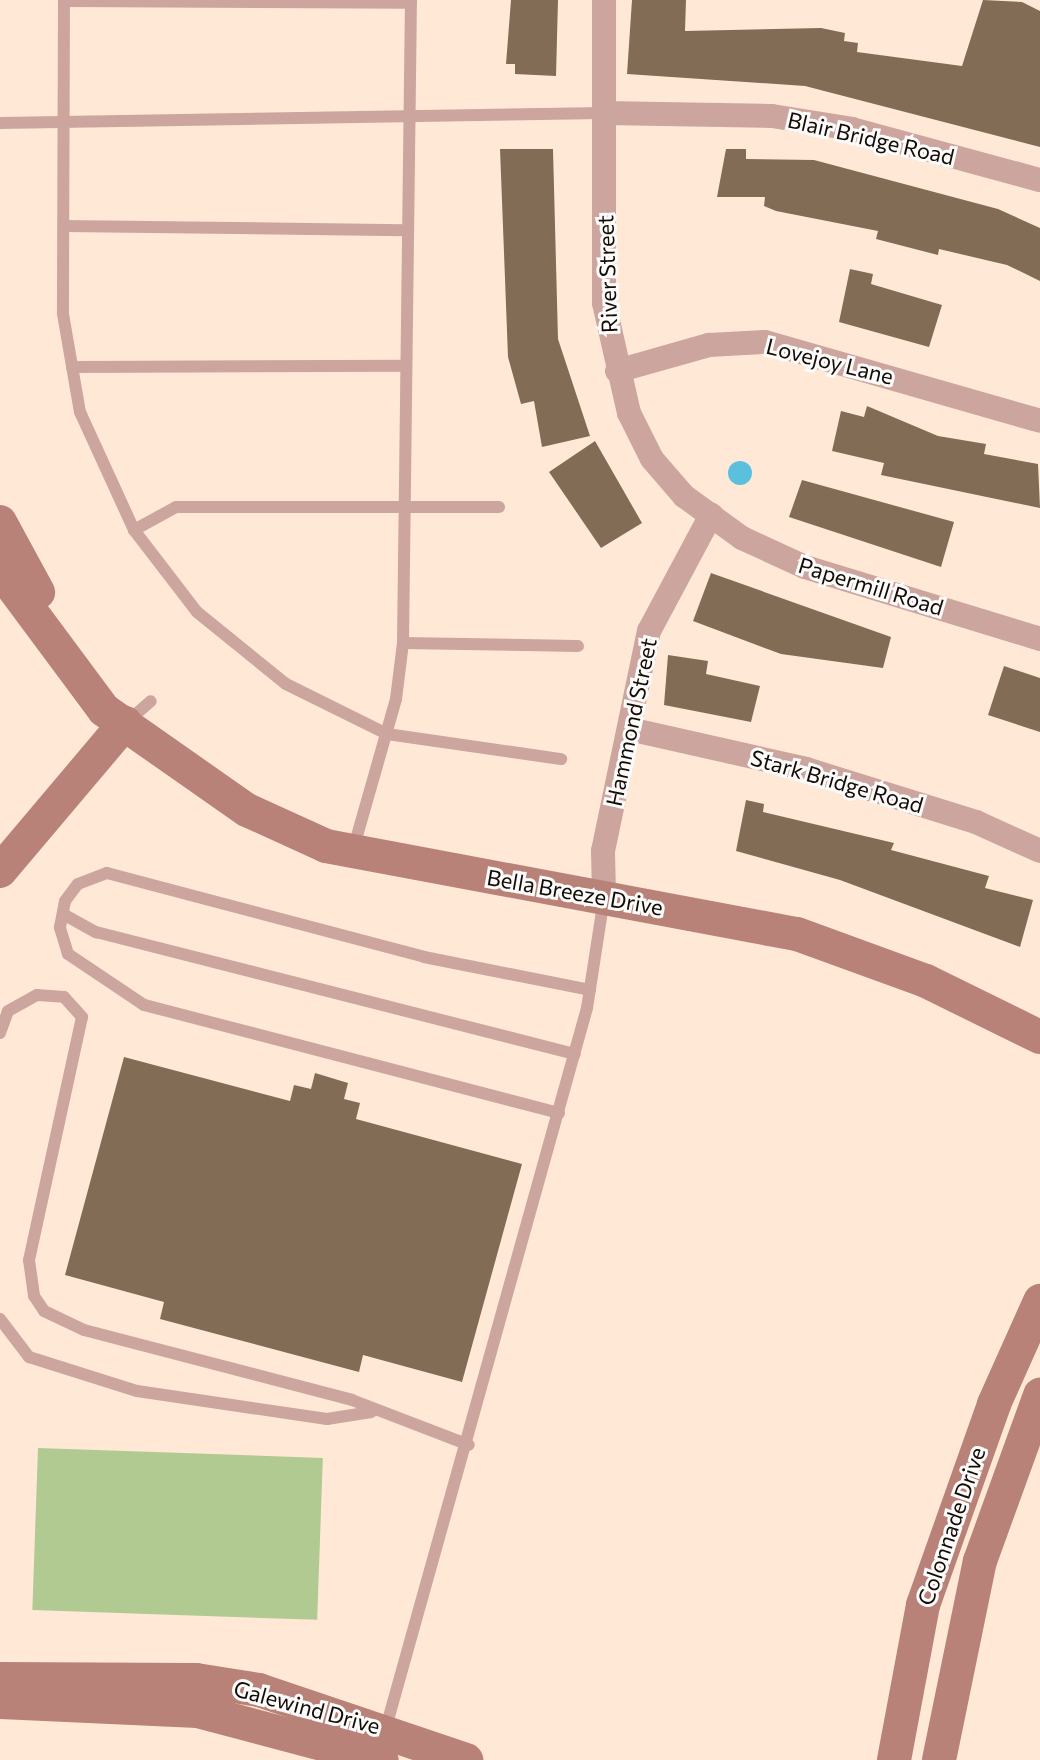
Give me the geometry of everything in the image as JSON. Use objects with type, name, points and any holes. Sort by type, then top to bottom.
[{"type":"street","name":"River Street","points":[[604,0],[604,303],[617,371],[652,459],[711,515]]},
{"type":"street","name":"Blair Bridge Road","points":[[604,113],[772,116],[852,129],[1040,180]]},
{"type":"street","name":"Lovejoy Lane","points":[[617,371],[709,345],[765,342],[1040,421]]},
{"type":"street","name":"Papermill Road","points":[[711,515],[805,567],[1040,639]]},
{"type":"street","name":"Hammond Street","points":[[604,895],[603,851],[649,631],[711,515]]},
{"type":"street","points":[[0,522],[47,605],[121,697],[125,723],[0,871]]},
{"type":"street","name":"Bella Breeze Drive","points":[[0,570],[61,658],[104,710],[247,810],[353,851],[604,895],[797,934],[926,981],[1040,1037]]},
{"type":"street","name":"Stark Bridge Road","points":[[629,729],[806,769],[976,822],[1040,851]]},
{"type":"street","name":"Colonnade Drive","points":[[894,1760],[923,1605],[994,1404],[1040,1301]]},
{"type":"street","name":"Colonnade Drive","points":[[939,1760],[980,1561],[1040,1395]]},
{"type":"street","name":"Galewind Drive","points":[[0,1679],[196,1680],[259,1690],[380,1752]]},
{"type":"street","name":"Galewind Drive","points":[[0,1702],[198,1711],[380,1752],[466,1760]]},
{"type":"lane","points":[[353,851],[387,734],[403,643],[406,115],[411,2],[64,0],[63,314],[80,412],[134,530],[197,612],[264,666],[387,734],[561,759]]},
{"type":"lane","points":[[0,123],[604,113]]},
{"type":"lane","points":[[64,226],[405,230]]},
{"type":"lane","points":[[72,367],[405,366]]},
{"type":"lane","points":[[134,530],[176,507],[499,507]]},
{"type":"lane","points":[[403,643],[578,646]]},
{"type":"lane","points":[[125,723],[151,701]]},
{"type":"lane","points":[[559,1113],[144,1005],[68,954],[63,914],[78,884],[107,873],[424,957],[590,990]]},
{"type":"lane","points":[[380,1752],[469,1445],[575,1054],[590,990],[604,895]]},
{"type":"lane","points":[[63,914],[96,932],[575,1054]]},
{"type":"lane","points":[[0,1033],[8,1011],[37,995],[64,997],[82,1017],[29,1260],[34,1296],[44,1311],[84,1330],[323,1391],[371,1412],[469,1445]]},
{"type":"lane","points":[[0,1319],[29,1357],[137,1391],[327,1419],[371,1412]]},
{"type":"green space","points":[[38,1448],[323,1458],[317,1620],[32,1610]]},
{"type":"water","points":[[740,461],[749,464],[752,473],[749,482],[740,485],[731,482],[728,473],[731,464]]},
{"type":"building","points":[[511,0],[558,0],[556,76],[515,74],[515,64],[506,64]]},
{"type":"building","points":[[632,0],[686,0],[685,31],[821,28],[845,33],[844,41],[858,43],[857,52],[962,66],[983,0],[1022,2],[1040,11],[1040,147],[805,86],[627,74]]},
{"type":"building","points":[[500,149],[553,149],[558,339],[590,436],[542,447],[534,401],[521,404],[508,357]]},
{"type":"building","points":[[726,149],[746,149],[746,159],[814,160],[998,209],[1040,228],[1040,281],[1007,265],[939,249],[938,255],[876,239],[878,231],[776,211],[764,206],[765,197],[717,197]]},
{"type":"building","points":[[850,269],[873,274],[871,284],[942,305],[929,347],[839,322]]},
{"type":"building","points":[[867,406],[938,436],[986,444],[984,454],[1038,464],[1040,508],[881,475],[884,463],[832,451],[841,411],[864,417]]},
{"type":"building","points":[[595,441],[642,523],[601,548],[549,472]]},
{"type":"building","points":[[802,480],[954,522],[941,567],[789,517]]},
{"type":"building","points":[[711,573],[891,637],[883,668],[781,654],[693,621]]},
{"type":"building","points":[[668,655],[708,661],[706,674],[760,686],[751,722],[664,705]]},
{"type":"building","points":[[1004,666],[1040,678],[1040,732],[988,715]]},
{"type":"building","points":[[746,800],[764,804],[763,812],[894,843],[891,850],[989,876],[985,888],[1033,900],[1020,947],[840,880],[736,851]]},
{"type":"building","points":[[124,1057],[290,1101],[294,1085],[311,1089],[315,1073],[348,1083],[344,1099],[360,1103],[356,1119],[522,1164],[462,1382],[363,1355],[359,1372],[160,1319],[164,1302],[65,1275]]}]
